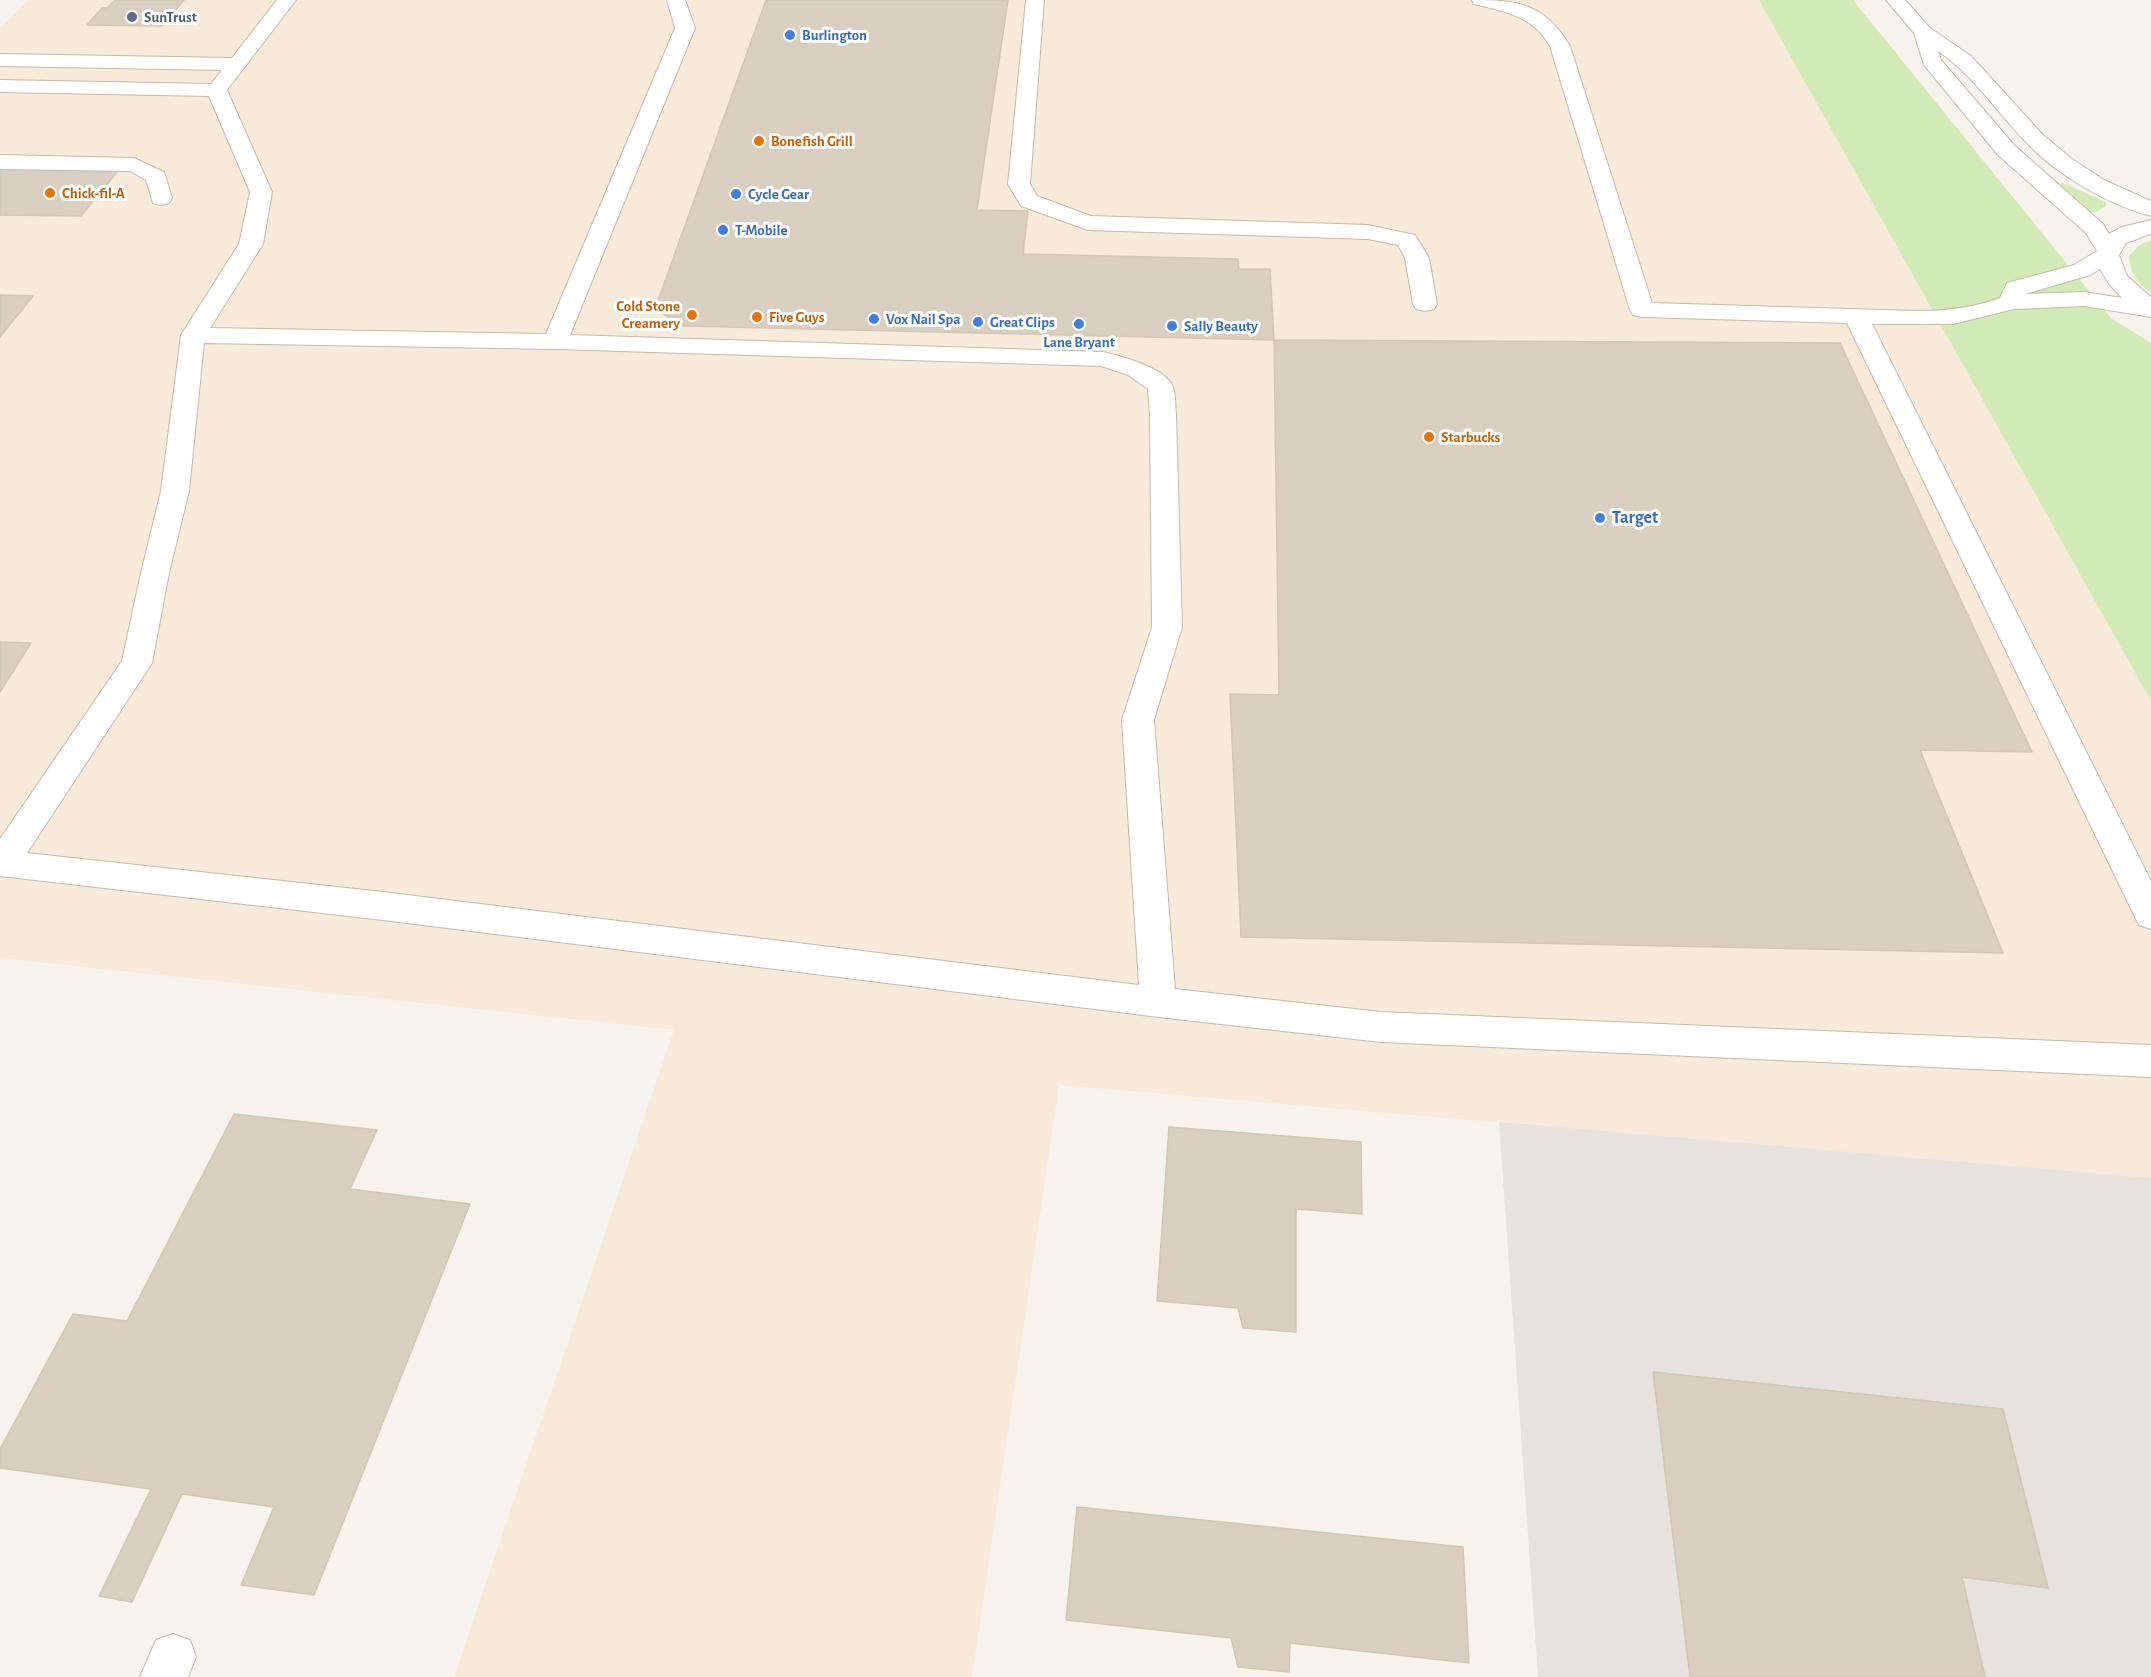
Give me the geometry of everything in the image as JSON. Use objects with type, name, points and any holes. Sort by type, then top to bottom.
[{"type":"street","points":[[217,90],[287,0]]},
{"type":"street","points":[[555,342],[684,28],[676,0]]},
{"type":"street","points":[[1035,0],[1019,184],[1029,201],[1088,223],[1368,232],[1407,240],[1417,258],[1425,304]]},
{"type":"street","points":[[1481,0],[1532,13],[1550,27],[1560,46],[1642,310],[1952,319],[1972,316],[2011,302],[2084,299],[2151,309]]},
{"type":"street","points":[[1895,0],[1923,32],[1964,60],[2034,139],[2064,164],[2096,185],[2151,209]]},
{"type":"street","points":[[1923,32],[1930,61],[2006,150],[2095,230],[2107,253],[2109,269],[2119,284],[2151,309]]},
{"type":"street","points":[[3,58],[236,64]]},
{"type":"street","points":[[0,86],[217,90]]},
{"type":"street","points":[[217,90],[261,192],[251,244],[194,335],[175,491],[137,663],[1,863],[394,907],[1381,1028],[2151,1061]]},
{"type":"street","points":[[0,162],[134,165],[156,177],[161,198]]},
{"type":"street","points":[[2011,302],[2016,288],[2082,270],[2107,253],[2117,238],[2135,230],[2151,227]]},
{"type":"street","points":[[1856,316],[2151,915]]},
{"type":"street","points":[[194,335],[555,342],[1103,359],[1137,370],[1160,386],[1163,415],[1167,627],[1138,720],[1158,1002]]},
{"type":"shaded area","points":[[29,0],[1759,0],[2151,701],[2151,1178],[1059,1085],[972,1677],[454,1677],[674,1030],[0,958],[0,28]]},
{"type":"shaded area","points":[[1499,1122],[2151,1178],[2151,1677],[1538,1677]]},
{"type":"green space","points":[[1759,0],[1853,0],[2111,318],[2151,343],[2151,701]]},
{"type":"green space","points":[[2063,183],[2106,202],[2106,206],[2096,212],[2086,212],[2057,184]]},
{"type":"green space","points":[[2151,240],[2151,293],[2135,277],[2129,256],[2138,246]]},
{"type":"building","name":"SunTrust","points":[[115,0],[184,0],[162,26],[87,25],[102,8],[107,8]]},
{"type":"building","points":[[766,0],[1008,0],[977,210],[1028,211],[1023,254],[1238,259],[1239,269],[1270,269],[1274,340],[683,326],[655,309]]},
{"type":"building","name":"Chick-fil-A","points":[[0,168],[118,171],[81,216],[0,215]]},
{"type":"building","points":[[0,295],[33,296],[0,337]]},
{"type":"building","name":"Target","points":[[1274,340],[1840,343],[2032,752],[1920,750],[2003,953],[1241,937],[1230,694],[1279,695]]},
{"type":"building","points":[[0,642],[31,643],[0,692]]},
{"type":"building","points":[[234,1114],[377,1130],[350,1189],[470,1204],[314,1595],[241,1585],[274,1507],[182,1494],[132,1602],[99,1596],[151,1489],[0,1468],[0,1449],[73,1314],[127,1321]]},
{"type":"building","points":[[1169,1127],[1361,1142],[1362,1214],[1296,1209],[1296,1332],[1243,1328],[1238,1308],[1157,1301]]},
{"type":"building","points":[[1653,1372],[2003,1409],[2048,1588],[1962,1577],[1985,1677],[1690,1677]]},
{"type":"building","points":[[1077,1507],[1463,1547],[1469,1663],[1290,1643],[1289,1672],[1238,1667],[1231,1638],[1066,1620]]},
{"type":"place","name":"SunTrust","points":[[132,17]]},
{"type":"place","name":"Burlington","points":[[790,35]]},
{"type":"place","name":"Bonefish Grill","points":[[759,141]]},
{"type":"place","name":"Chick-fil-A","points":[[50,193]]},
{"type":"place","name":"Cycle Gear","points":[[736,194]]},
{"type":"place","name":"T-Mobile","points":[[723,230]]},
{"type":"place","name":"Cold Stone Creamery","points":[[692,315]]},
{"type":"place","name":"Five Guys","points":[[757,317]]},
{"type":"place","name":"Vox Nail Spa","points":[[874,319]]},
{"type":"place","name":"Great Clips","points":[[978,322]]},
{"type":"place","name":"Lane Bryant","points":[[1079,324]]},
{"type":"place","name":"Sally Beauty","points":[[1172,326]]},
{"type":"place","name":"Starbucks","points":[[1429,437]]},
{"type":"place","name":"Target","points":[[1600,518]]}]
